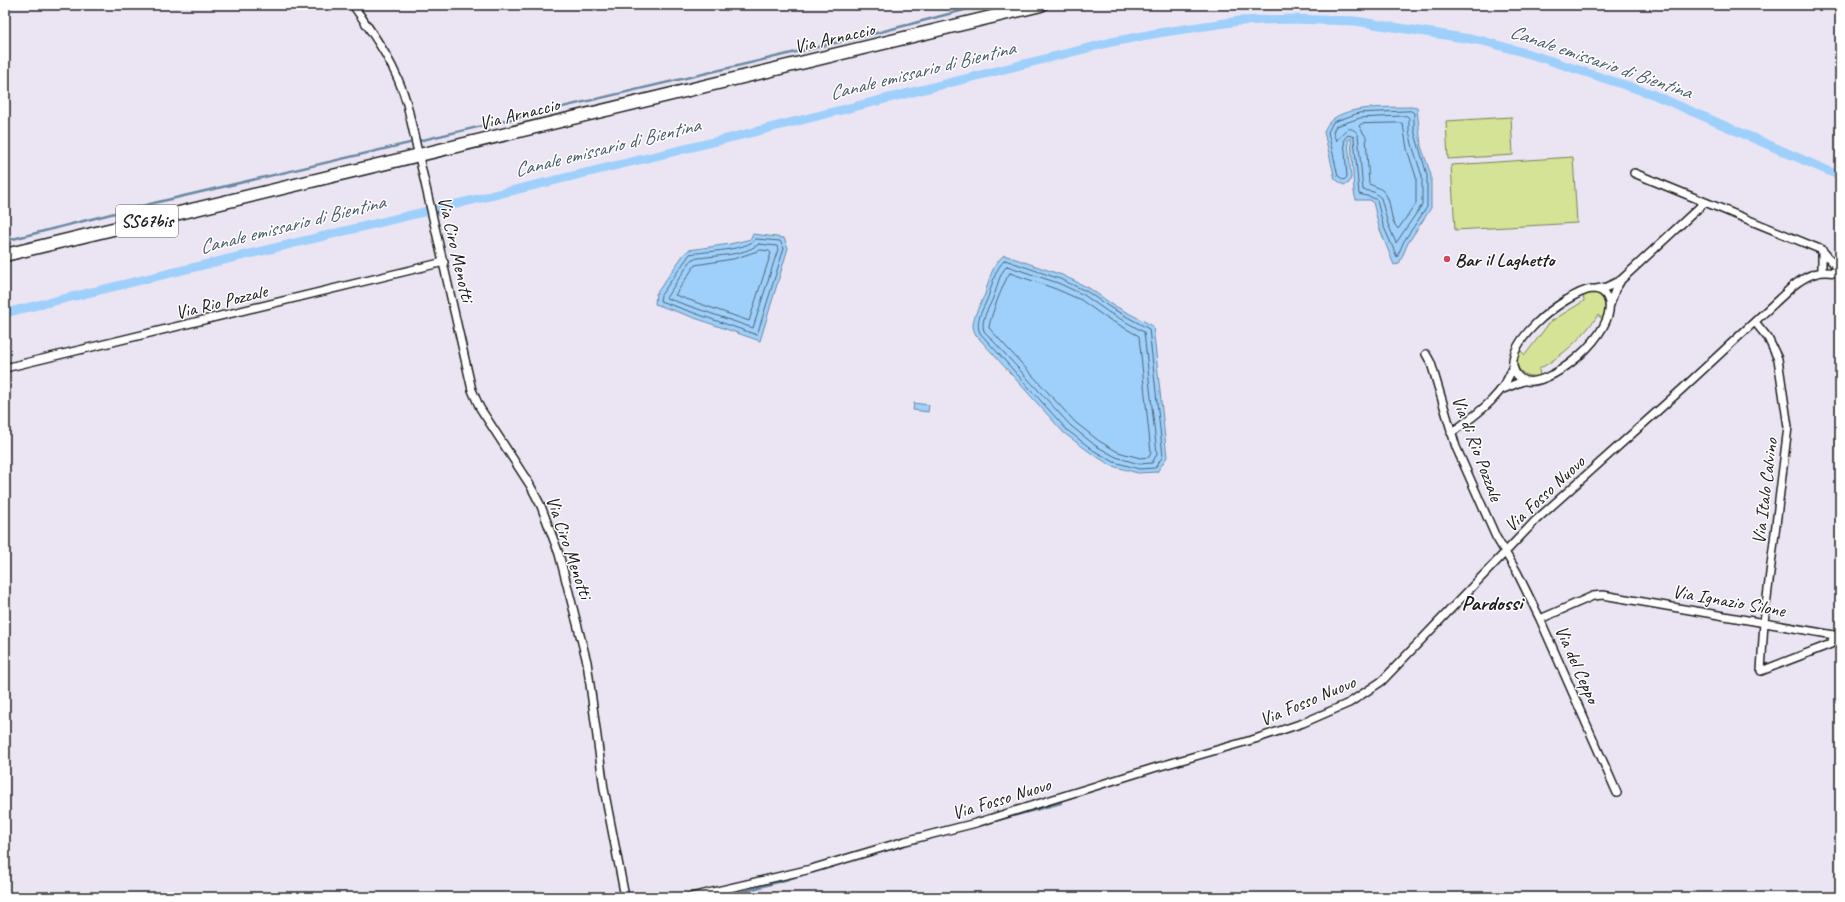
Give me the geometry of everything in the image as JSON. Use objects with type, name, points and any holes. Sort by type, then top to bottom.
[{"type":"main road","name":"Via Arnaccio","points":[[5,254],[418,150],[1041,5]]},
{"type":"street","name":"Via Ciro Menotti","points":[[353,5],[385,52],[397,73],[416,136],[427,192],[475,398],[530,485],[541,506],[561,562],[588,662],[604,789],[625,897]]},
{"type":"street","points":[[1634,173],[1822,250],[1840,272]]},
{"type":"street","points":[[1501,390],[1523,380],[1539,381],[1546,378],[1580,355],[1604,327],[1609,316],[1610,306],[1615,290],[1621,280],[1705,202]]},
{"type":"street","points":[[1822,250],[1822,272]]},
{"type":"street","name":"Via Rio Pozzale","points":[[5,368],[444,262]]},
{"type":"street","name":"Via Fosso Nuovo","points":[[690,897],[811,868],[904,841],[976,823],[1157,767],[1255,739],[1323,715],[1349,703],[1382,681],[1536,520],[1798,282],[1812,274],[1822,272],[1840,272]]},
{"type":"street","points":[[1451,433],[1468,420],[1501,390],[1509,379],[1515,354],[1520,343],[1544,316],[1573,294],[1584,290],[1607,287],[1621,280]]},
{"type":"street","points":[[1596,289],[1605,294],[1610,306]]},
{"type":"street","name":"Via Italo Calvino","points":[[1754,322],[1768,338],[1778,359],[1788,427],[1764,622],[1760,671]]},
{"type":"street","name":"Via di Rio Pozzale","points":[[1426,354],[1431,363],[1451,433],[1488,519],[1505,551]]},
{"type":"street","points":[[1513,363],[1517,375],[1523,380]]},
{"type":"street","name":"Via del Ceppo","points":[[1505,551],[1518,572],[1540,619],[1617,793]]},
{"type":"street","name":"Via Ignazio Silone","points":[[1540,619],[1592,596],[1603,595],[1723,617],[1764,622],[1834,635],[1831,644],[1760,671]]},
{"type":"green space","points":[[1511,117],[1513,155],[1448,159],[1446,121]]},
{"type":"green space","points":[[1573,157],[1577,223],[1455,230],[1451,165]]},
{"type":"green space","points":[[1594,292],[1601,297],[1605,304],[1605,316],[1603,320],[1598,315],[1586,331],[1572,345],[1557,358],[1539,369],[1540,376],[1528,375],[1520,370],[1517,366],[1517,356],[1520,350],[1525,355],[1550,322],[1584,301],[1583,293]]},
{"type":"water","points":[[1417,108],[1421,146],[1431,175],[1431,208],[1408,243],[1399,264],[1394,265],[1379,227],[1373,202],[1370,200],[1356,200],[1354,192],[1351,139],[1348,139],[1351,178],[1349,183],[1344,185],[1335,179],[1324,132],[1329,123],[1338,116],[1349,112],[1362,109]]},
{"type":"water","points":[[753,234],[784,238],[788,248],[760,341],[655,304],[656,294],[684,254],[689,250],[730,244],[751,239]]},
{"type":"water","points":[[1004,255],[1062,275],[1089,288],[1113,305],[1153,326],[1167,457],[1157,472],[1138,473],[1112,466],[1064,433],[976,335],[973,322],[994,268]]},
{"type":"water","points":[[914,403],[929,405],[928,412],[913,410]]},
{"type":"waterway","points":[[5,241],[154,203],[869,35],[983,5]]},
{"type":"waterway","name":"Canale emissario di Bientina","points":[[5,313],[734,137],[1112,42],[1158,33],[1239,21],[1291,19],[1355,21],[1483,41],[1533,55],[1652,94],[1840,176]]},
{"type":"waterway","points":[[990,822],[1061,803]]},
{"type":"waterway","points":[[869,855],[953,832]]},
{"type":"waterway","points":[[725,897],[802,875]]},
{"type":"place","name":"Bar il Laghetto","points":[[1447,259]]},
{"type":"district","name":"Pardossi","points":[[1492,603]]}]
